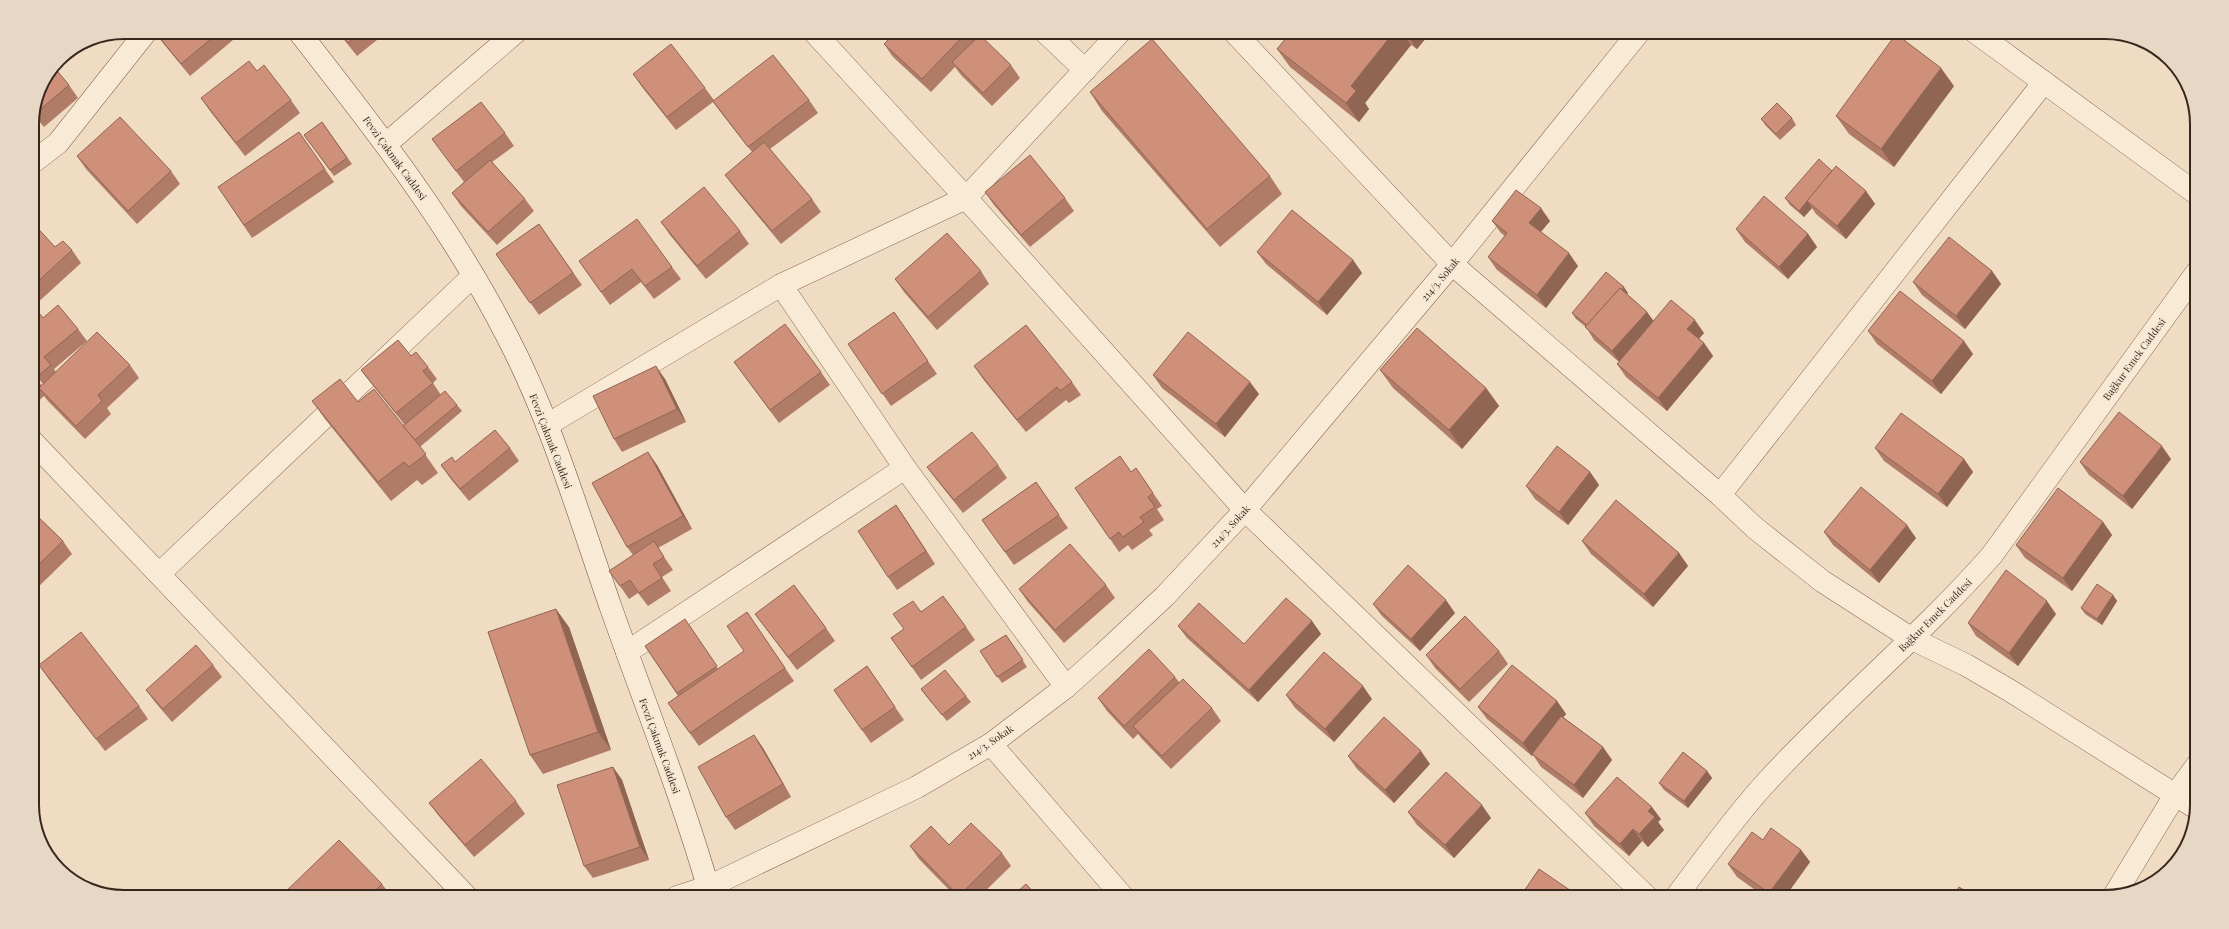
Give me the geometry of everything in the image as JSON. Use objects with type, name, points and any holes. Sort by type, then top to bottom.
[{"type":"street","points":[[39,158],[58,143],[140,39]]},
{"type":"street","name":"Fevzi Çakmak Caddesi","points":[[304,39],[386,144],[432,209],[508,337],[547,425],[673,781],[709,890]]},
{"type":"street","points":[[386,144],[508,39]]},
{"type":"street","points":[[820,39],[966,198],[1244,510],[1640,890]]},
{"type":"street","points":[[1052,39],[1085,70]]},
{"type":"street","points":[[547,425],[781,285],[966,198],[1114,39]]},
{"type":"street","points":[[1241,39],[1452,264],[1720,495],[1755,528],[1822,581],[1912,639],[1966,665],[2009,690],[2190,804]]},
{"type":"street","name":"214/3. Sokak","points":[[714,890],[917,787],[991,744],[1066,687],[1166,596],[1244,510],[1452,264],[1632,39]]},
{"type":"street","points":[[1985,39],[2190,189]]},
{"type":"street","points":[[1720,495],[2044,82]]},
{"type":"street","points":[[159,574],[473,276]]},
{"type":"street","name":"Bağkur Emek Caddesi","points":[[1681,890],[1721,834],[1763,786],[1955,598],[1992,555],[2190,282]]},
{"type":"street","points":[[781,285],[905,468],[1066,687]]},
{"type":"street","points":[[39,448],[460,890]]},
{"type":"street","points":[[627,652],[905,468]]},
{"type":"street","points":[[991,744],[1117,890]]},
{"type":"street","points":[[2118,889],[2175,795],[2190,775]]},
{"type":"building","points":[[161,39],[211,39],[181,64]]},
{"type":"building","points":[[345,39],[353,39],[348,43]]},
{"type":"building","points":[[889,39],[960,39],[922,79],[884,44]]},
{"type":"building","points":[[976,39],[984,39],[1011,65],[983,93],[952,62]]},
{"type":"building","points":[[1152,39],[1270,176],[1207,229],[1090,92]]},
{"type":"building","points":[[1285,39],[1388,39],[1351,86],[1356,91],[1346,103],[1277,49]]},
{"type":"building","points":[[1892,39],[1903,39],[1941,68],[1881,149],[1836,116]]},
{"type":"building","points":[[671,44],[705,88],[667,117],[633,74]]},
{"type":"building","points":[[773,55],[809,100],[748,147],[713,101]]},
{"type":"building","points":[[249,61],[257,71],[264,65],[291,100],[236,143],[201,98]]},
{"type":"building","points":[[58,71],[69,85],[41,109],[45,92]]},
{"type":"building","points":[[481,102],[505,133],[456,171],[432,139]]},
{"type":"building","points":[[1777,103],[1792,118],[1776,134],[1761,119]]},
{"type":"building","points":[[120,117],[171,171],[128,211],[77,156]]},
{"type":"building","points":[[322,122],[347,158],[330,170],[304,135]]},
{"type":"building","points":[[299,132],[325,169],[244,225],[218,187]]},
{"type":"building","points":[[764,142],[812,199],[772,231],[725,175]]},
{"type":"building","points":[[1030,155],[1065,198],[1021,235],[985,192]]},
{"type":"building","points":[[1819,159],[1832,171],[1799,211],[1785,198]]},
{"type":"building","points":[[490,160],[525,199],[488,232],[452,193]]},
{"type":"building","points":[[1836,166],[1866,191],[1837,226],[1807,201]]},
{"type":"building","points":[[704,187],[740,231],[697,266],[661,222]]},
{"type":"building","points":[[1516,190],[1541,208],[1529,223],[1569,253],[1537,295],[1488,257],[1507,233],[1492,221]]},
{"type":"building","points":[[1764,196],[1808,234],[1779,267],[1736,229]]},
{"type":"building","points":[[1292,210],[1353,260],[1318,302],[1257,252]]},
{"type":"building","points":[[637,219],[672,267],[645,286],[632,269],[601,292],[579,261]]},
{"type":"building","points":[[539,224],[573,273],[530,303],[496,254]]},
{"type":"building","points":[[39,230],[55,247],[63,241],[72,250],[39,281]]},
{"type":"building","points":[[947,233],[981,271],[928,317],[895,279]]},
{"type":"building","points":[[1949,237],[1992,271],[1956,316],[1913,282]]},
{"type":"building","points":[[1606,272],[1624,287],[1621,289],[1620,288],[1587,325],[1572,313]]},
{"type":"building","points":[[1620,288],[1647,312],[1612,351],[1585,327]]},
{"type":"building","points":[[1900,291],[1964,341],[1932,381],[1868,331]]},
{"type":"building","points":[[1671,300],[1695,320],[1687,329],[1704,343],[1658,398],[1617,364]]},
{"type":"building","points":[[58,305],[78,329],[44,357],[51,365],[39,375],[39,313],[43,318]]},
{"type":"building","points":[[894,312],[928,361],[882,394],[848,344]]},
{"type":"building","points":[[785,324],[821,372],[770,410],[734,362]]},
{"type":"building","points":[[1026,325],[1072,382],[1060,391],[1057,387],[1017,420],[974,366]]},
{"type":"building","points":[[1417,328],[1486,388],[1449,430],[1380,370]]},
{"type":"building","points":[[97,332],[130,365],[98,395],[102,401],[76,426],[39,388]]},
{"type":"building","points":[[1188,332],[1250,382],[1216,424],[1153,375]]},
{"type":"building","points":[[398,340],[411,356],[416,352],[428,367],[423,371],[433,383],[396,413],[361,370]]},
{"type":"building","points":[[656,366],[677,409],[614,439],[593,396]]},
{"type":"building","points":[[340,379],[358,402],[374,389],[426,454],[409,467],[404,462],[378,482],[312,401]]},
{"type":"building","points":[[445,391],[457,405],[415,440],[403,426]]},
{"type":"building","points":[[2119,412],[2162,446],[2123,496],[2080,462]]},
{"type":"building","points":[[1901,413],[1964,459],[1938,494],[1875,448]]},
{"type":"building","points":[[495,430],[510,448],[460,489],[441,465],[452,457],[455,462]]},
{"type":"building","points":[[972,432],[998,465],[954,500],[927,467]]},
{"type":"building","points":[[1557,446],[1590,472],[1559,512],[1526,486]]},
{"type":"building","points":[[648,452],[683,516],[627,547],[592,483]]},
{"type":"building","points":[[1120,456],[1131,472],[1136,468],[1153,493],[1148,497],[1155,507],[1140,517],[1144,522],[1123,537],[1119,532],[1110,539],[1075,488]]},
{"type":"building","points":[[1036,482],[1059,515],[1005,552],[982,520]]},
{"type":"building","points":[[1861,487],[1907,525],[1870,570],[1824,532]]},
{"type":"building","points":[[2058,488],[2103,522],[2063,578],[2016,545]]},
{"type":"building","points":[[1616,500],[1679,553],[1644,594],[1582,541]]},
{"type":"building","points":[[896,505],[926,551],[888,577],[858,531]]},
{"type":"building","points":[[39,518],[63,541],[39,564]]},
{"type":"building","points":[[654,541],[664,557],[653,564],[662,578],[639,593],[630,580],[620,586],[609,571]]},
{"type":"building","points":[[1070,544],[1106,585],[1055,630],[1019,589]]},
{"type":"building","points":[[1408,565],[1446,600],[1411,639],[1373,604]]},
{"type":"building","points":[[2006,570],[2047,601],[2009,653],[1968,623]]},
{"type":"building","points":[[2097,584],[2113,595],[2097,619],[2081,608]]},
{"type":"building","points":[[794,585],[826,628],[788,657],[755,614]]},
{"type":"building","points":[[943,596],[966,627],[912,667],[891,638],[904,629],[893,614],[913,601],[921,612]]},
{"type":"building","points":[[1286,598],[1312,621],[1249,690],[1178,626],[1199,603],[1244,644]]},
{"type":"building","points":[[556,609],[598,732],[530,755],[488,632]]},
{"type":"building","points":[[747,612],[785,668],[690,733],[668,703],[744,651],[727,626]]},
{"type":"building","points":[[1465,616],[1499,651],[1460,689],[1426,655]]},
{"type":"building","points":[[685,619],[717,666],[677,693],[645,646]]},
{"type":"building","points":[[81,632],[139,706],[96,739],[39,665]]},
{"type":"building","points":[[1006,635],[1023,660],[997,677],[980,651]]},
{"type":"building","points":[[196,645],[213,665],[163,709],[146,690]]},
{"type":"building","points":[[1149,649],[1175,677],[1124,726],[1098,698]]},
{"type":"building","points":[[1324,652],[1363,686],[1325,729],[1286,695]]},
{"type":"building","points":[[1512,665],[1557,701],[1523,743],[1478,707]]},
{"type":"building","points":[[867,666],[895,707],[862,730],[834,690]]},
{"type":"building","points":[[945,670],[966,696],[942,715],[921,689]]},
{"type":"building","points":[[1183,679],[1212,708],[1162,756],[1133,726]]},
{"type":"building","points":[[1561,716],[1603,747],[1574,785],[1532,754]]},
{"type":"building","points":[[1384,717],[1421,751],[1385,790],[1348,756]]},
{"type":"building","points":[[754,735],[783,784],[726,817],[698,767]]},
{"type":"building","points":[[1683,752],[1707,771],[1684,801],[1659,783]]},
{"type":"building","points":[[481,759],[516,801],[465,845],[429,803]]},
{"type":"building","points":[[613,767],[640,847],[584,866],[557,785]]},
{"type":"building","points":[[1446,772],[1482,805],[1445,845],[1408,812]]},
{"type":"building","points":[[1617,777],[1652,807],[1648,811],[1655,817],[1639,834],[1633,829],[1620,844],[1585,813]]},
{"type":"building","points":[[971,823],[1002,853],[965,890],[953,890],[910,846],[931,826],[949,845]]},
{"type":"building","points":[[1771,828],[1801,850],[1771,890],[1765,890],[1728,864],[1752,832],[1763,840]]},
{"type":"building","points":[[339,840],[382,884],[376,890],[287,890]]},
{"type":"building","points":[[1539,869],[1570,890],[1525,890]]},
{"type":"building","points":[[1026,884],[1032,890],[1019,890]]},
{"type":"building","points":[[1959,887],[1964,890],[1957,890]]}]
